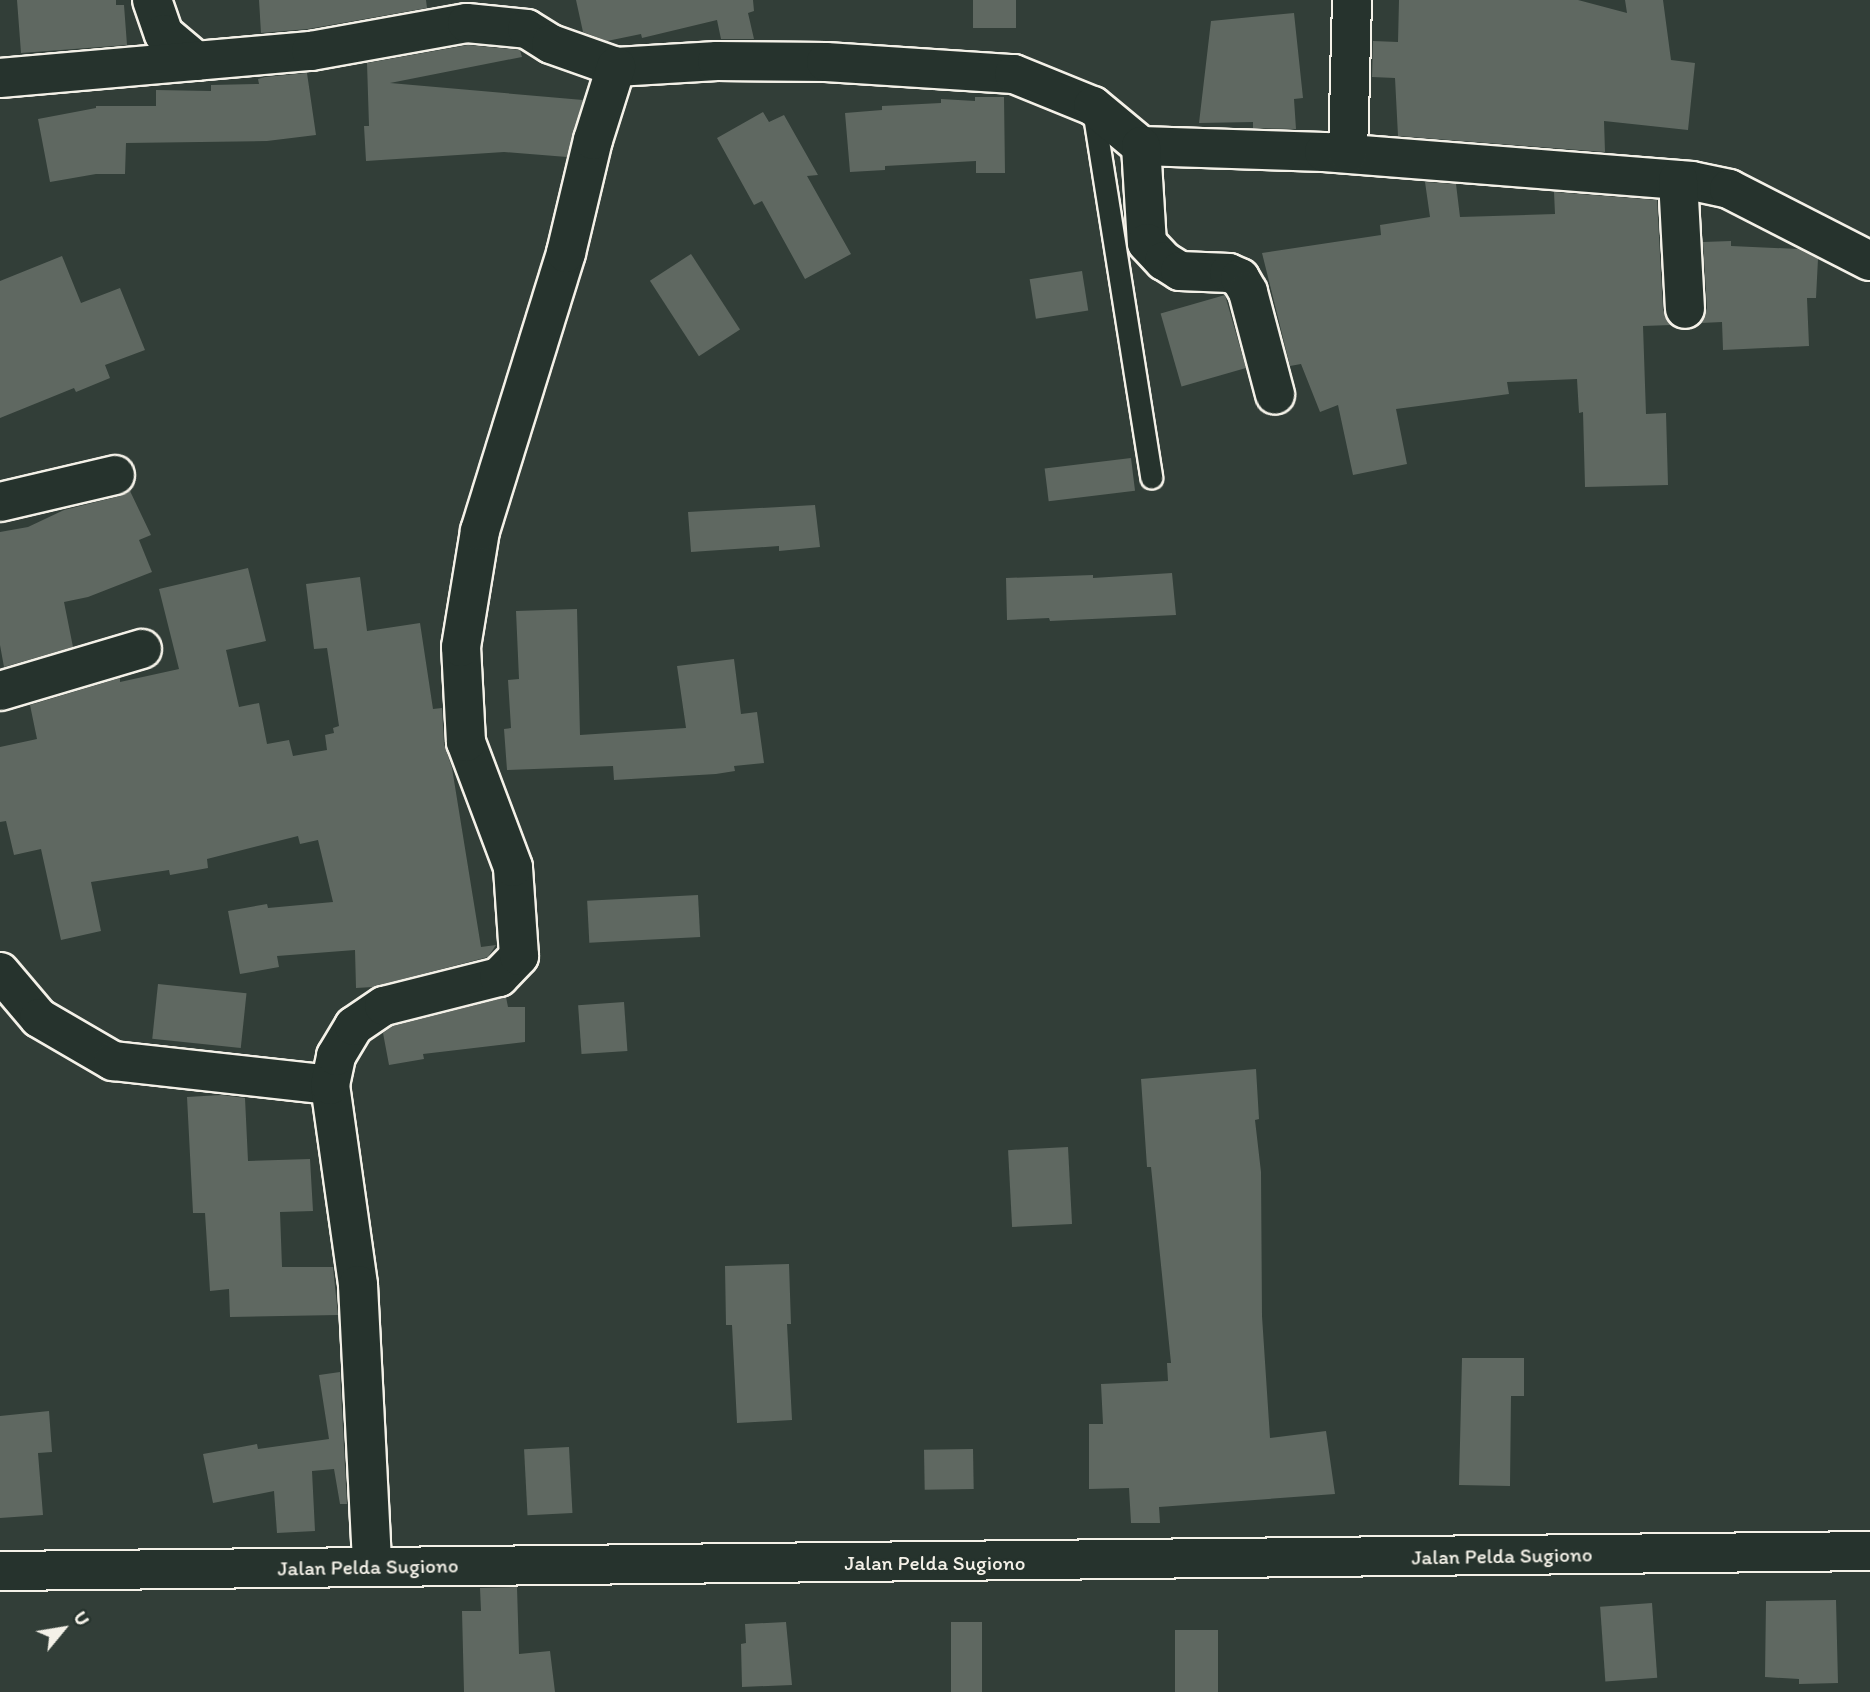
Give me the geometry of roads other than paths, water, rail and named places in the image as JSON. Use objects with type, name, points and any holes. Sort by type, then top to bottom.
[{"type":"street","points":[[152,0],[164,34],[196,61]]},
{"type":"street","points":[[1348,153],[1352,0]]},
{"type":"street","points":[[0,78],[311,51],[467,23],[530,15],[551,44],[616,67],[717,61],[826,62],[1014,74],[1093,106],[1141,146],[1348,153],[1678,180],[1729,189],[1870,261]]},
{"type":"street","points":[[372,1566],[358,1285],[330,1085],[336,1056],[354,1026],[384,1006],[499,977],[519,956],[513,867],[466,742],[461,647],[480,531],[566,253],[593,140],[616,67]]},
{"type":"street","points":[[1141,146],[1147,243],[1164,261],[1180,271],[1229,273],[1240,278],[1248,292],[1275,394]]},
{"type":"street","points":[[1678,180],[1685,309]]},
{"type":"street","points":[[0,502],[115,475]]},
{"type":"street","points":[[0,691],[142,649]]},
{"type":"street","points":[[0,972],[40,1018],[113,1060],[330,1085]]},
{"type":"street","name":"Jalan Pelda Sugiono","points":[[0,1571],[1870,1551]]},
{"type":"lane","points":[[1093,106],[1151,477]]}]
